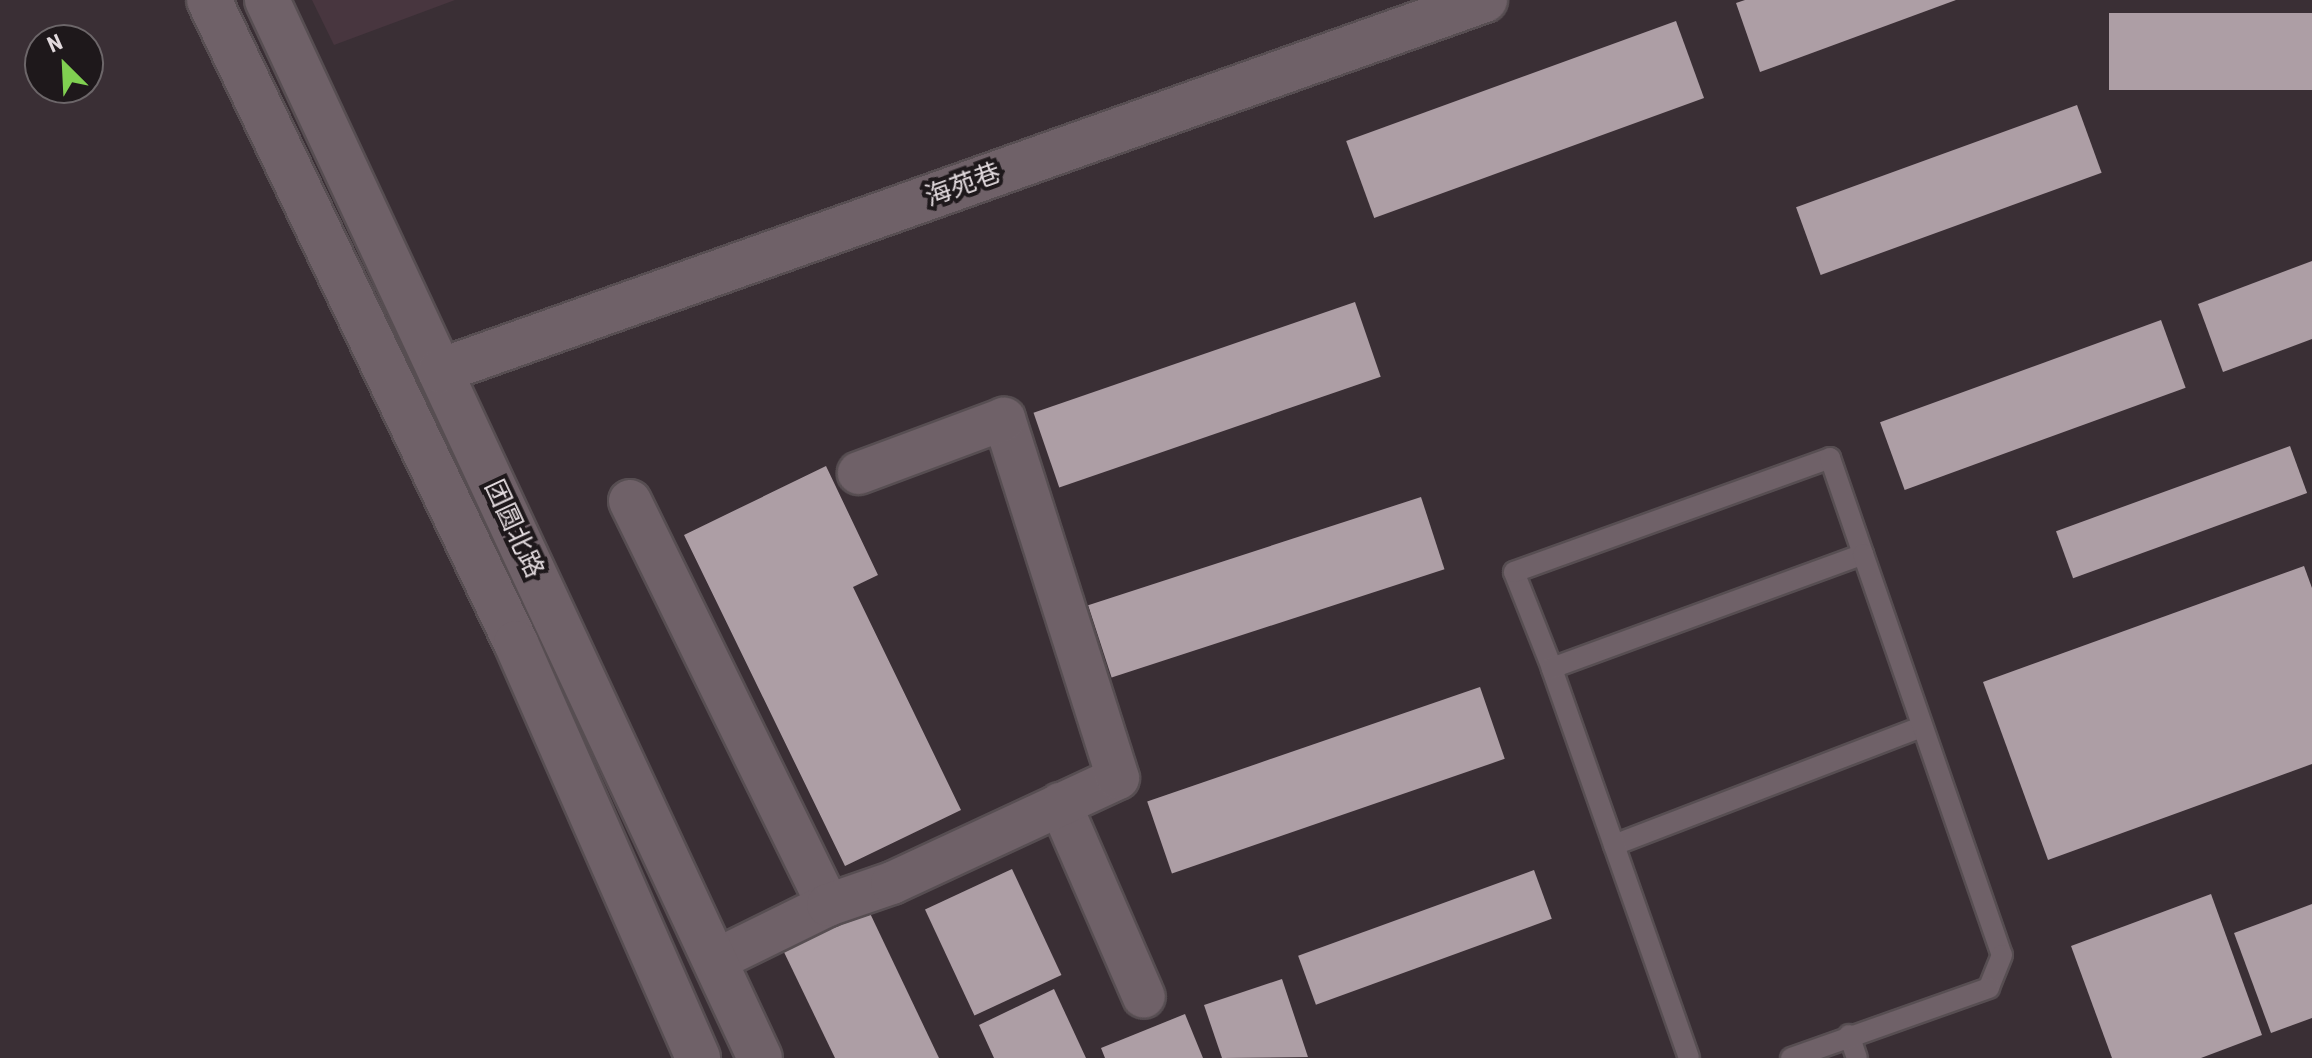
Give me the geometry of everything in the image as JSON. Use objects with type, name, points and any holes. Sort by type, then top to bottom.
[{"type":"main road","name":"团圆北路","points":[[209,0],[516,643],[698,1058]]},
{"type":"main road","name":"团圆北路","points":[[267,0],[760,1058]]},
{"type":"main road","name":"海苑巷","points":[[440,371],[1485,0]]},
{"type":"street","points":[[716,960],[828,905],[892,883],[1118,778],[1004,419],[859,473]]},
{"type":"street","points":[[630,501],[828,905]]},
{"type":"street","points":[[1060,804],[1144,997]]},
{"type":"lane","points":[[1689,1058],[1552,668],[1514,572],[1830,458],[2002,955],[1989,988],[1791,1058]]},
{"type":"lane","points":[[1552,668],[1863,554]]},
{"type":"lane","points":[[1614,845],[1922,727]]},
{"type":"lane","points":[[1849,1035],[1857,1058]]},
{"type":"shaded area","points":[[312,0],[455,0],[334,45]]},
{"type":"building","points":[[1745,0],[1956,0],[1760,72],[1736,3]]},
{"type":"building","points":[[2109,13],[2312,13],[2312,90],[2109,90]]},
{"type":"building","points":[[1676,21],[1704,98],[1374,218],[1346,141]]},
{"type":"building","points":[[2077,105],[2102,173],[1821,275],[1796,207]]},
{"type":"building","points":[[2312,261],[2312,339],[2223,372],[2198,304]]},
{"type":"building","points":[[1355,302],[1381,377],[1059,487],[1034,413]]},
{"type":"building","points":[[2161,320],[2186,388],[1905,490],[1880,422]]},
{"type":"building","points":[[2290,446],[2307,493],[2073,578],[2056,531]]},
{"type":"building","points":[[826,466],[878,575],[853,587],[961,810],[845,866],[684,535]]},
{"type":"building","points":[[1421,497],[1444,569],[1112,677],[1088,605]]},
{"type":"building","points":[[2304,566],[2312,588],[2312,764],[2048,860],[1983,682]]},
{"type":"building","points":[[1480,687],[1505,759],[1172,873],[1147,802]]},
{"type":"building","points":[[1012,869],[1061,975],[974,1016],[925,910]]},
{"type":"building","points":[[1534,870],[1552,919],[1316,1005],[1298,956]]},
{"type":"building","points":[[2211,894],[2262,1035],[2201,1058],[2112,1058],[2071,946]]},
{"type":"building","points":[[2312,904],[2312,1018],[2271,1033],[2234,933]]},
{"type":"building","points":[[867,907],[939,1058],[835,1058],[782,948]]},
{"type":"building","points":[[1282,979],[1308,1057],[1222,1058],[1204,1005]]},
{"type":"building","points":[[1054,989],[1086,1058],[994,1058],[979,1025]]},
{"type":"building","points":[[1185,1014],[1203,1058],[1105,1058],[1101,1048]]}]
